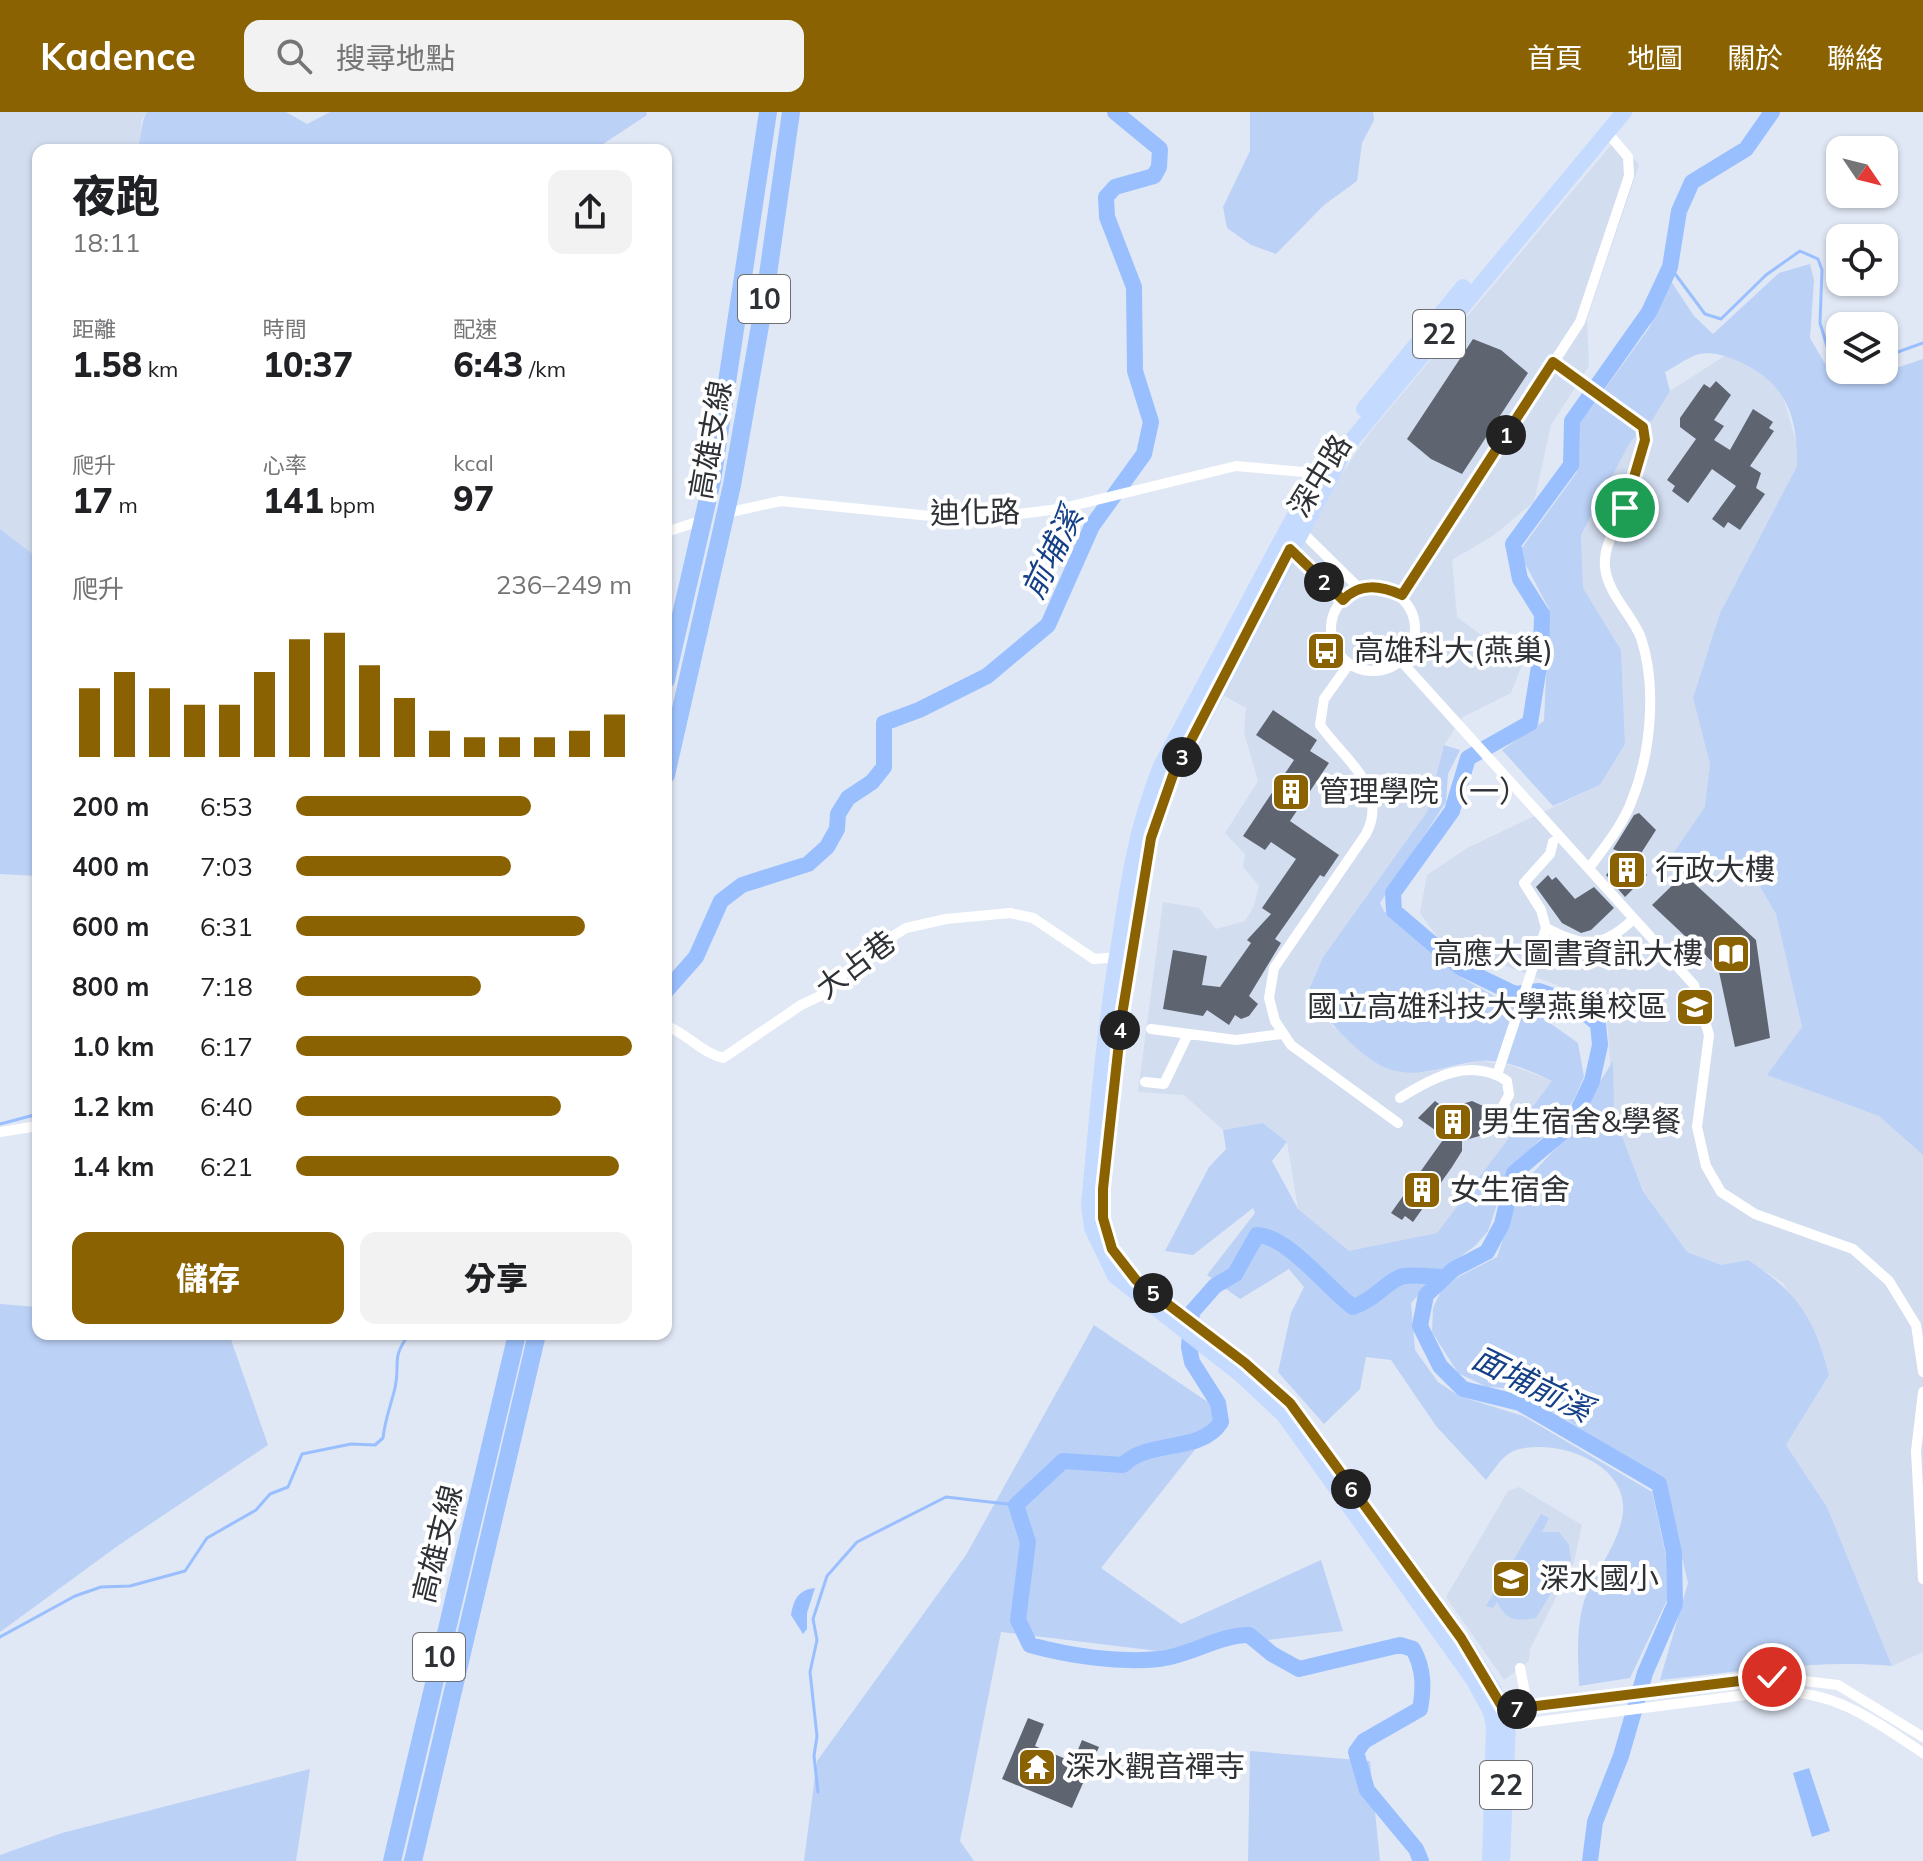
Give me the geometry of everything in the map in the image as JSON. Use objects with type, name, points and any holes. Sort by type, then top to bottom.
[{"type":"highway","name":"高雄支線","points":[[672,653],[712,481],[768,112]]},
{"type":"highway","name":"高雄支線","points":[[672,749],[732,485],[764,303],[791,112]]},
{"type":"highway","name":"高雄支線","points":[[392,1861],[516,1340]]},
{"type":"highway","name":"高雄支線","points":[[413,1861],[536,1340]]},
{"type":"main road","name":"22","points":[[1605,123],[1624,112]]},
{"type":"main road","name":"深中路","points":[[1136,1287],[1110,1270],[1092,1228],[1089,1205],[1110,960],[1135,840],[1161,766],[1325,474],[1605,123]]},
{"type":"main road","name":"深中路","points":[[1136,1287],[1112,1249],[1103,1218],[1103,1189],[1132,951],[1151,838],[1161,805],[1290,549],[1293,530]]},
{"type":"main road","name":"22","points":[[1136,1287],[1290,1403],[1461,1638],[1499,1719],[1502,1861]]},
{"type":"main road","name":"22","points":[[1490,1861],[1499,1719]]},
{"type":"street","points":[[1402,595],[1558,365],[1580,322],[1629,176],[1628,157],[1605,123]]},
{"type":"street","points":[[1558,365],[1643,427],[1645,440],[1625,508],[1608,542],[1605,568],[1619,604],[1639,632],[1646,653],[1651,691],[1646,733],[1632,800],[1590,867]]},
{"type":"street","name":"迪化路","points":[[672,530],[749,506],[781,501],[971,520],[1059,509],[1236,466],[1325,474]]},
{"type":"street","points":[[1293,530],[1360,589]]},
{"type":"street","points":[[1290,549],[1343,600]]},
{"type":"street","points":[[1386,588],[1402,595],[1409,604],[1415,627],[1409,651],[1401,661],[1375,671],[1349,664],[1340,655],[1331,630],[1333,616],[1343,600],[1360,589],[1386,588]]},
{"type":"street","points":[[1401,661],[1694,985],[1709,1035],[1697,1127],[1706,1166],[1721,1192],[1755,1214],[1853,1249],[1889,1281],[1916,1325],[1923,1372]]},
{"type":"street","points":[[1349,664],[1324,699],[1320,725],[1360,771],[1370,790],[1372,814],[1366,834],[1274,968],[1269,998],[1282,1034],[1291,1045],[1398,1123]]},
{"type":"street","points":[[1497,1075],[1538,943],[1546,928],[1541,910],[1524,883],[1550,854],[1553,842]]},
{"type":"street","name":"大占巷","points":[[672,1028],[700,1049],[723,1058],[801,1005],[820,996],[869,951],[893,934],[906,928],[959,917],[1010,913],[1033,918],[1083,954],[1110,960]]},
{"type":"street","points":[[1546,928],[1560,936],[1591,943],[1607,942],[1629,923]]},
{"type":"street","points":[[1110,960],[1132,951]]},
{"type":"street","points":[[1151,1029],[1236,1040],[1282,1034]]},
{"type":"street","points":[[1145,1082],[1164,1084],[1188,1034]]},
{"type":"street","points":[[1400,1098],[1439,1076],[1469,1069],[1497,1075],[1507,1081],[1509,1095],[1503,1106]]},
{"type":"street","points":[[0,1132],[32,1127]]},
{"type":"street","points":[[1923,1392],[1916,1451],[1923,1579]]},
{"type":"street","points":[[1520,1668],[1533,1707]]},
{"type":"street","points":[[1499,1719],[1533,1707],[1777,1678],[1838,1685],[1923,1737]]},
{"type":"street","points":[[1777,1678],[1778,1691]]},
{"type":"street","points":[[1499,1719],[1537,1720],[1778,1691],[1831,1697],[1862,1713],[1923,1753]]},
{"type":"street","points":[[1862,1713],[1869,1702]]},
{"type":"shaded area","points":[[0,112],[147,112],[141,121],[139,144],[32,144],[32,553],[0,529]]},
{"type":"shaded area","points":[[147,112],[286,112],[307,124],[330,112],[646,112],[647,115],[603,144],[138,144]]},
{"type":"shaded area","points":[[1250,112],[1373,112],[1374,120],[1362,143],[1357,181],[1324,205],[1276,254],[1251,245],[1227,228],[1223,207],[1250,151]]},
{"type":"shaded area","name":"國立高雄科技大學燕巢校區","points":[[1617,138],[1639,165],[1587,319],[1589,366],[1551,425],[1534,502],[1494,535],[1452,560],[1457,617],[1522,665],[1511,693],[1463,717],[1444,745],[1427,812],[1323,957],[1306,996],[1334,1028],[1427,1072],[1482,1061],[1510,1065],[1552,1081],[1437,1233],[1349,1252],[1298,1209],[1287,1142],[1263,1123],[1223,1130],[1184,1095],[1138,1092],[1163,902],[1199,908],[1216,929],[1245,921],[1253,908],[1259,886],[1243,867],[1245,854],[1225,833],[1258,781],[1244,733],[1246,708],[1221,694],[1322,503],[1371,431]]},
{"type":"shaded area","points":[[1810,264],[1814,280],[1810,338],[1826,365],[1826,384],[1898,384],[1898,367],[1923,359],[1923,1155],[1879,1116],[1767,1075],[1802,1027],[1776,914],[1745,861],[1686,871],[1666,864],[1705,807],[1710,764],[1693,698],[1720,613],[1797,466],[1795,433],[1787,404],[1770,381],[1757,371],[1727,357],[1704,353],[1690,357],[1665,372],[1670,391],[1653,419],[1630,442],[1581,535],[1583,588],[1621,650],[1625,744],[1600,785],[1553,806],[1502,750],[1544,721],[1549,609],[1519,552],[1577,472],[1578,426],[1649,328],[1671,281],[1694,316],[1713,334],[1779,273]]},
{"type":"shaded area","name":"國立高雄科技大學燕巢校區","points":[[1726,355],[1764,373],[1781,390],[1797,444],[1797,466],[1720,613],[1693,698],[1710,764],[1706,806],[1686,871],[1745,861],[1776,914],[1802,1027],[1768,1075],[1879,1116],[1923,1155],[1923,1652],[1892,1666],[1827,1507],[1786,1445],[1829,1375],[1783,1283],[1748,1260],[1721,1265],[1686,1252],[1643,1190],[1614,1115],[1607,1019],[1573,991],[1441,942],[1420,913],[1427,875],[1467,848],[1600,785],[1625,744],[1621,650],[1583,588],[1581,535],[1630,441],[1653,419],[1670,391]]},
{"type":"shaded area","points":[[0,529],[32,553],[32,876],[0,874]]},
{"type":"shaded area","points":[[1444,745],[1460,750],[1448,774],[1446,802],[1380,903],[1384,911],[1457,975],[1503,1001],[1536,1013],[1578,1043],[1584,1077],[1573,1101],[1552,1128],[1509,1169],[1488,1231],[1475,1246],[1443,1269],[1411,1303],[1415,1350],[1438,1382],[1459,1396],[1523,1416],[1652,1492],[1666,1556],[1667,1600],[1630,1678],[1579,1686],[1581,1612],[1588,1590],[1617,1534],[1623,1511],[1621,1494],[1613,1479],[1601,1467],[1568,1451],[1532,1447],[1507,1455],[1486,1480],[1436,1426],[1391,1360],[1366,1357],[1360,1389],[1324,1424],[1278,1372],[1291,1313],[1304,1287],[1289,1269],[1240,1299],[1207,1275],[1255,1213],[1253,1208],[1193,1255],[1165,1251],[1209,1167],[1226,1149],[1223,1130],[1263,1123],[1287,1142],[1272,1161],[1298,1209],[1349,1251],[1437,1233],[1552,1081],[1518,1066],[1490,1061],[1412,1073],[1389,1069],[1356,1047],[1307,994],[1323,957],[1427,812]]},
{"type":"shaded area","points":[[1613,1061],[1614,1115],[1643,1191],[1687,1252],[1721,1265],[1748,1260],[1791,1295],[1817,1337],[1829,1375],[1786,1445],[1827,1507],[1892,1666],[1805,1665],[1660,1680],[1688,1583],[1665,1484],[1561,1416],[1504,1388],[1487,1387],[1458,1373],[1432,1332],[1433,1308],[1441,1291],[1458,1277],[1497,1257],[1521,1186],[1588,1113],[1594,1091]]},
{"type":"shaded area","points":[[0,1304],[32,1307],[32,1340],[231,1340],[268,1445],[119,1545],[0,1632]]},
{"type":"shaded area","points":[[1094,1325],[1224,1413],[1101,1568],[1181,1624],[1321,1560],[1343,1631],[1166,1652],[1001,1632],[960,1841],[974,1861],[804,1861],[817,1761],[966,1555]]},
{"type":"shaded area","name":"深水國小","points":[[1519,1487],[1582,1525],[1574,1562],[1530,1649],[1529,1661],[1504,1680],[1446,1597],[1508,1491]]},
{"type":"shaded area","points":[[1541,1514],[1549,1518],[1542,1532],[1559,1532],[1569,1545],[1571,1560],[1536,1618],[1512,1618],[1504,1613],[1497,1602],[1493,1608],[1486,1606]]},
{"type":"shaded area","points":[[1250,1751],[1370,1761],[1380,1861],[1248,1861]]},
{"type":"shaded area","points":[[310,1769],[296,1861],[0,1861],[0,1855],[62,1833]]},
{"type":"water","points":[[815,1588],[807,1613],[807,1629],[803,1634],[791,1615],[792,1609],[801,1593]]},
{"type":"water","points":[[1809,1768],[1830,1831],[1812,1837],[1793,1773]]},
{"type":"building","points":[[1473,339],[1501,350],[1528,373],[1462,474],[1431,459],[1407,439]]},
{"type":"building","points":[[1716,381],[1731,395],[1714,420],[1724,426],[1714,440],[1730,450],[1753,409],[1773,422],[1769,428],[1774,431],[1750,466],[1761,473],[1756,488],[1765,494],[1740,530],[1728,522],[1724,528],[1712,519],[1736,486],[1712,469],[1688,503],[1672,491],[1675,486],[1667,480],[1696,439],[1680,427],[1680,418],[1704,384],[1710,388]]},
{"type":"building","points":[[1273,710],[1317,740],[1310,751],[1329,763],[1290,821],[1339,855],[1324,877],[1320,875],[1275,939],[1281,943],[1249,996],[1258,1004],[1249,1016],[1241,1019],[1235,1015],[1229,1025],[1207,1010],[1203,1016],[1163,1009],[1173,950],[1207,956],[1202,985],[1220,987],[1251,943],[1247,940],[1271,914],[1262,908],[1296,859],[1271,842],[1265,850],[1243,836],[1294,760],[1256,735]]},
{"type":"building","points":[[1639,813],[1656,830],[1636,861],[1647,875],[1625,897],[1606,875],[1614,866],[1611,863],[1618,851],[1613,849],[1634,815]]},
{"type":"building","name":"高應大圖書資訊大樓","points":[[1684,874],[1756,940],[1770,1038],[1735,1047],[1718,967],[1652,905]]},
{"type":"building","points":[[1548,875],[1552,880],[1556,877],[1575,899],[1594,887],[1614,908],[1591,930],[1581,933],[1562,923],[1536,887]]},
{"type":"building","points":[[1435,1101],[1446,1109],[1472,1101],[1492,1110],[1480,1126],[1483,1135],[1462,1141],[1462,1151],[1413,1222],[1405,1216],[1402,1220],[1391,1213],[1445,1137],[1418,1118]]},
{"type":"building","name":"深水觀音禪寺","points":[[1028,1718],[1044,1724],[1035,1746],[1073,1762],[1082,1740],[1099,1747],[1072,1808],[1002,1779]]},
{"type":"waterway","name":"前埔溪","points":[[672,984],[696,957],[721,901],[742,885],[808,864],[827,847],[837,829],[838,814],[848,798],[872,782],[884,767],[884,723],[919,710],[987,676],[1048,625],[1092,526],[1144,454],[1151,422],[1135,371],[1134,287],[1107,217],[1106,197],[1115,187],[1154,176],[1159,167],[1160,149],[1115,112]]},
{"type":"waterway","name":"面埔前溪","points":[[1590,1861],[1595,1822],[1621,1756],[1645,1673],[1675,1604],[1674,1553],[1659,1484],[1520,1403],[1463,1389],[1440,1366],[1420,1326],[1426,1295],[1454,1269],[1487,1252],[1502,1224],[1514,1173],[1571,1125],[1592,1081],[1600,1045],[1598,1024],[1575,1004],[1539,991],[1515,994],[1461,968],[1394,911],[1393,893],[1452,811],[1468,758],[1530,723],[1541,654],[1542,614],[1520,579],[1513,544],[1571,465],[1572,421],[1649,312],[1670,267],[1679,211],[1692,182],[1746,149],[1772,112]]},
{"type":"waterway","points":[[1670,267],[1705,314],[1721,319],[1766,275],[1800,251],[1818,259],[1822,270],[1820,323],[1826,343]]},
{"type":"waterway","points":[[1898,352],[1923,343]]},
{"type":"waterway","points":[[0,1124],[32,1116]]},
{"type":"waterway","points":[[1421,1861],[1416,1849],[1367,1790],[1356,1752],[1364,1741],[1420,1709],[1422,1678],[1413,1649],[1400,1645],[1299,1669],[1272,1654],[1249,1635],[1226,1638],[1170,1657],[1143,1660],[1094,1658],[1030,1645],[1018,1620],[1028,1542],[1016,1505],[1063,1461],[1123,1465],[1146,1452],[1201,1439],[1221,1422],[1218,1403],[1192,1362],[1189,1347],[1192,1312],[1215,1286],[1235,1274],[1257,1235],[1282,1244],[1353,1307],[1404,1276],[1445,1277]]},
{"type":"waterway","points":[[0,1637],[75,1596],[101,1587],[130,1586],[185,1571],[207,1538],[256,1510],[270,1494],[288,1487],[302,1454],[351,1444],[375,1445],[383,1438],[397,1379],[398,1356],[405,1340]]},
{"type":"waterway","points":[[818,1792],[814,1756],[817,1736],[810,1672],[817,1640],[813,1619],[827,1576],[857,1542],[946,1497],[1016,1505]]},
{"type":"place","name":"高雄科大(燕巢)","points":[[1326,651]]},
{"type":"place","name":"管理學院（一）","points":[[1291,792]]},
{"type":"place","name":"行政大樓","points":[[1627,870]]},
{"type":"place","name":"高應大圖書資訊大樓","points":[[1731,954]]},
{"type":"place","name":"國立高雄科技大學燕巢校區","points":[[1695,1007]]},
{"type":"place","name":"男生宿舍&學餐","points":[[1453,1122]]},
{"type":"place","name":"女生宿舍","points":[[1422,1190]]},
{"type":"place","name":"深水國小","points":[[1511,1579]]},
{"type":"place","name":"深水觀音禪寺","points":[[1037,1767]]},
{"type":"route","points":[[1625,508],[1645,440],[1643,427],[1553,362],[1402,595],[1373,586],[1360,589],[1343,600],[1290,549],[1173,775],[1151,838],[1122,1015],[1103,1189],[1103,1218],[1112,1249],[1136,1280],[1245,1363],[1290,1403],[1461,1638],[1504,1710],[1772,1677]]}]
